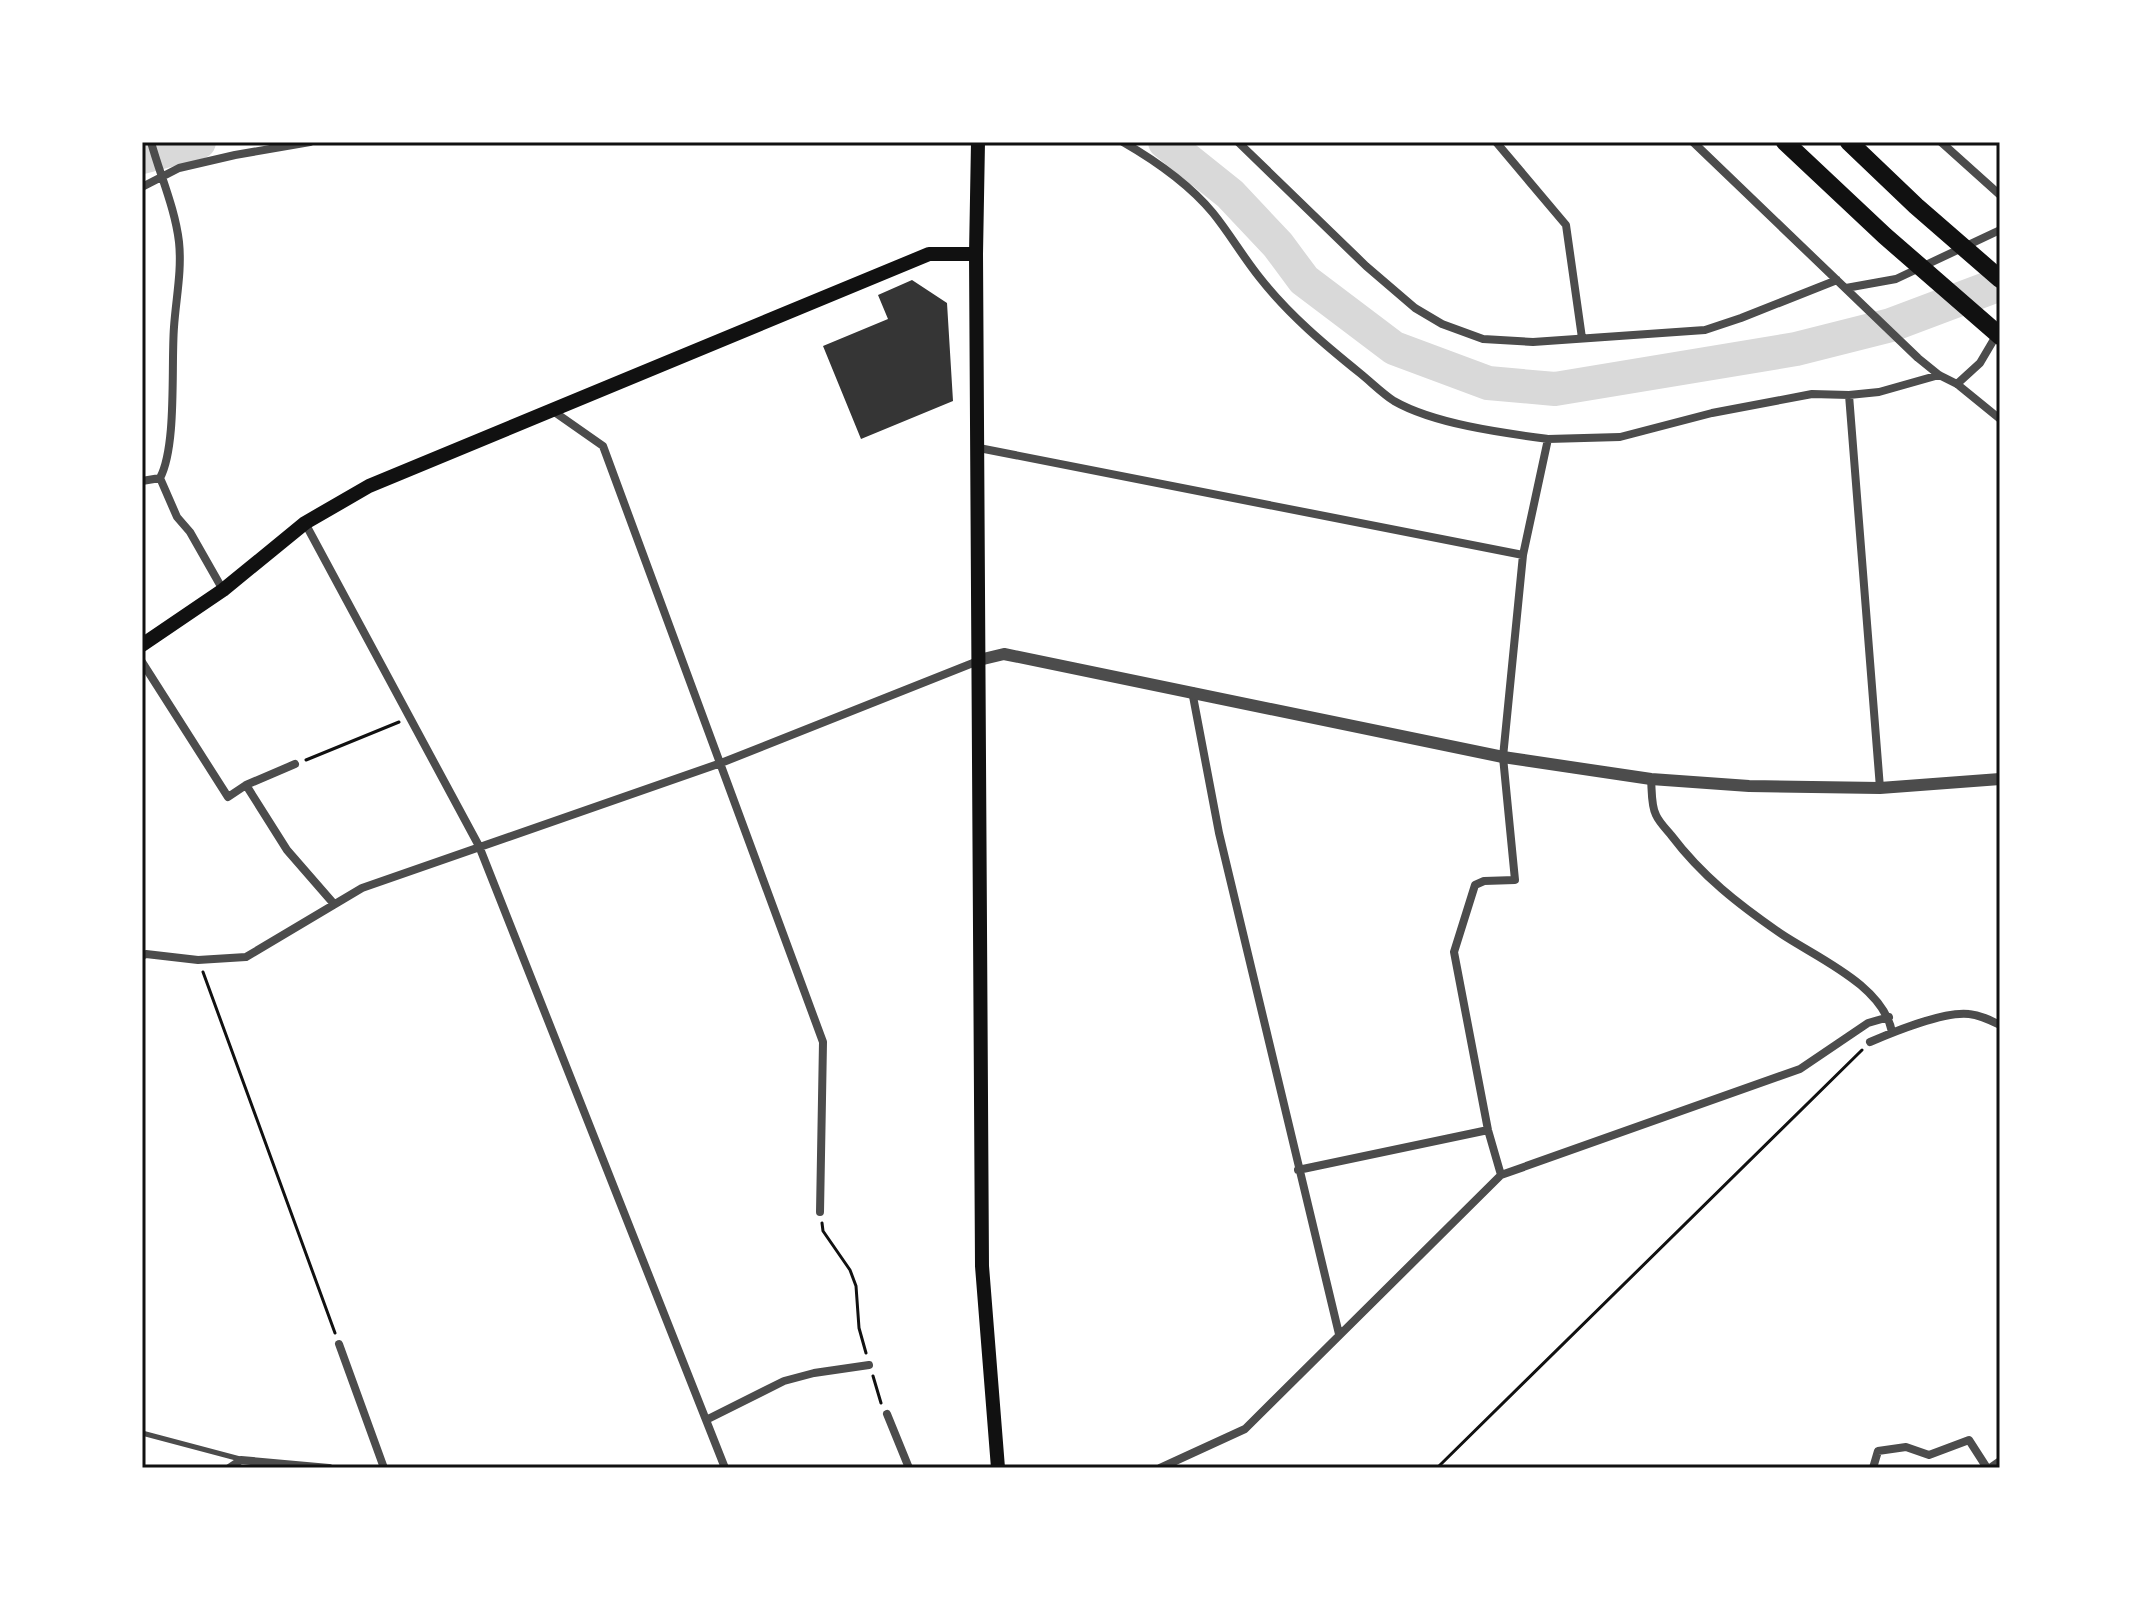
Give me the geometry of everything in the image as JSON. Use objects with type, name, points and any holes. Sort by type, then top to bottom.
[{"type":"highway","points":[[1784,142],[1885,236],[2000,336]]},
{"type":"highway","points":[[1849,142],[2000,279]]},
{"type":"main road","points":[[978,142],[982,1266],[998,1468]]},
{"type":"main road","points":[[142,645],[223,590],[305,523],[369,486],[929,254],[976,254]]},
{"type":"street","points":[[151,142],[177,226],[181,267],[174,324],[171,413],[166,462],[160,478],[177,517],[190,532],[223,590]]},
{"type":"street","points":[[142,187],[179,168],[310,142]]},
{"type":"street","points":[[1123,142],[1152,159],[1213,213],[1261,280],[1318,340],[1394,401],[1422,413],[1506,434],[1548,439],[1620,437],[1740,407],[1812,394],[1879,392],[1939,375]]},
{"type":"street","points":[[1238,142],[1366,266],[1415,308],[1442,324],[1483,339],[1533,342],[1705,330],[1837,280]]},
{"type":"street","points":[[1496,142],[1566,225],[1582,338]]},
{"type":"street","points":[[1693,142],[1918,358],[1939,375],[1957,384],[2000,419]]},
{"type":"street","points":[[1941,142],[2000,195]]},
{"type":"street","points":[[1846,288],[1896,279],[2000,230]]},
{"type":"street","points":[[1957,384],[1980,363],[1993,341],[2000,336]]},
{"type":"street","points":[[1849,395],[1880,788]]},
{"type":"street","points":[[553,411],[603,446],[823,1042],[820,1212]]},
{"type":"street","points":[[1501,1175],[1488,1130],[1454,952],[1475,885],[1484,881],[1515,880],[1503,757],[1523,555],[1548,439]]},
{"type":"street","points":[[979,448],[1523,555]]},
{"type":"street","points":[[142,481],[160,478]]},
{"type":"street","points":[[305,523],[479,846],[725,1468]]},
{"type":"street","points":[[143,953],[198,960],[246,957],[362,888],[721,763],[979,660],[1004,654],[1503,757],[1651,779],[1749,786],[1880,788],[2000,779]]},
{"type":"street","points":[[142,662],[228,797],[246,785],[295,764]]},
{"type":"street","points":[[1192,691],[1219,833],[1339,1334]]},
{"type":"street","points":[[1651,779],[1654,814],[1686,855],[1715,885],[1781,933],[1848,975],[1880,1004],[1889,1017],[1892,1032]]},
{"type":"street","points":[[246,785],[287,850],[334,904]]},
{"type":"street","points":[[1870,1042],[1892,1032],[1967,1014],[2000,1025]]},
{"type":"street","points":[[1160,1468],[1245,1429],[1501,1175],[1800,1069],[1868,1023],[1889,1017]]},
{"type":"street","points":[[1298,1170],[1488,1130]]},
{"type":"street","points":[[339,1344],[384,1468]]},
{"type":"street","points":[[706,1420],[784,1381],[869,1365]]},
{"type":"street","points":[[887,1414],[909,1468]]},
{"type":"street","points":[[1873,1468],[1878,1451],[1906,1447],[1929,1455],[1969,1440],[1988,1468],[2000,1461]]},
{"type":"street","points":[[229,1468],[241,1460],[329,1468]]},
{"type":"lane","points":[[142,1433],[241,1460]]},
{"type":"path","points":[[295,764],[409,718]]},
{"type":"path","points":[[198,960],[339,1344]]},
{"type":"path","points":[[1437,1468],[1870,1042]]},
{"type":"path","points":[[820,1212],[823,1231],[850,1270],[856,1286],[859,1328],[880,1402],[887,1414]]},
{"type":"building","points":[[912,280],[947,303],[953,401],[861,439],[823,346],[888,319],[878,295]]},
{"type":"waterway","points":[[142,157],[199,142]]},
{"type":"waterway","points":[[1165,142],[1230,194],[1278,245],[1304,280],[1394,348],[1488,383],[1555,389],[1796,349],[1891,325],[2000,284]]}]
